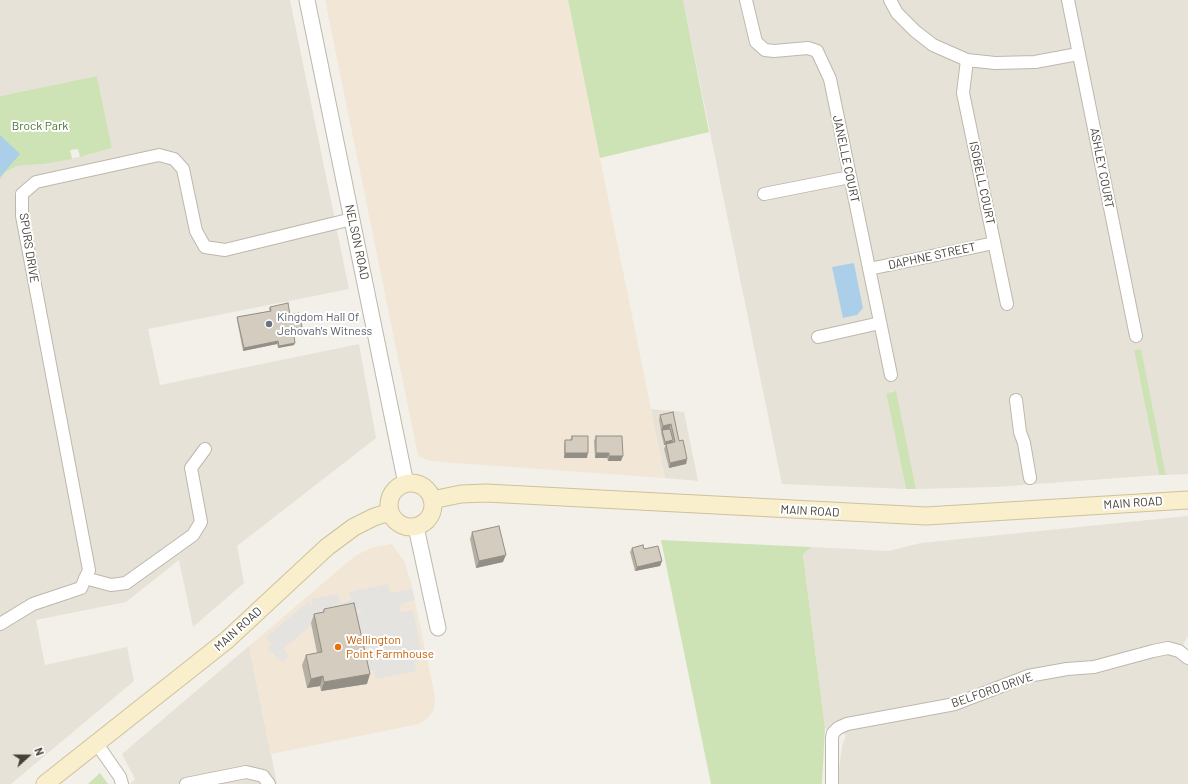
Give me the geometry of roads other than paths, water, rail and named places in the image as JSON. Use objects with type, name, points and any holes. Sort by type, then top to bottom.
[{"type":"main road","points":[[406,484],[419,485],[429,494],[432,500],[431,514],[427,520],[416,527],[403,526],[392,518],[390,512],[389,504],[394,491],[406,484]]},
{"type":"main road","name":"MAIN ROAD","points":[[432,500],[461,494],[486,493],[926,516],[1188,500]]},
{"type":"main road","name":"MAIN ROAD","points":[[46,784],[227,640],[328,547],[354,527],[374,517],[390,512]]},
{"type":"main road","name":"MAIN ROAD","points":[[54,784],[92,747]]},
{"type":"street","name":"NELSON ROAD","points":[[307,0],[406,484]]},
{"type":"street","name":"JANELLE COURT","points":[[746,0],[756,42],[765,50],[774,51],[808,48],[817,51],[830,79],[891,375]]},
{"type":"street","points":[[890,0],[897,13],[915,31],[933,45],[967,60],[995,63],[1035,62],[1078,54]]},
{"type":"street","name":"ASHLEY COURT","points":[[1068,0],[1136,336]]},
{"type":"street","name":"ISOBELL COURT","points":[[967,60],[963,93],[1007,304]]},
{"type":"street","name":"SPURS DRIVE","points":[[86,578],[89,570],[22,216],[22,194],[36,182],[159,155],[174,159],[183,169],[196,231],[205,248],[225,250],[352,219]]},
{"type":"street","points":[[764,194],[850,177]]},
{"type":"street","name":"DAPHNE STREET","points":[[869,269],[994,243]]},
{"type":"street","points":[[818,337],[880,323]]},
{"type":"street","points":[[1016,400],[1020,432],[1024,444],[1030,478]]},
{"type":"street","points":[[0,624],[33,604],[81,588],[86,578],[111,585],[126,583],[193,535],[201,522],[191,468],[204,449]]},
{"type":"street","points":[[416,527],[438,628]]},
{"type":"street","name":"BELFORD DRIVE","points":[[832,784],[833,733],[838,728],[846,724],[955,704],[1028,676],[1067,669],[1094,667],[1168,648],[1183,655]]},
{"type":"street","points":[[92,747],[120,777],[122,784]]},
{"type":"street","points":[[186,784],[246,772],[263,776],[269,784]]},
{"type":"water","points":[[0,135],[20,154],[0,177]]},
{"type":"water","points":[[854,263],[863,308],[857,315],[843,318],[832,267]]},
{"type":"place","name":"Kingdom Hall Of Jehovah's Witness","points":[[269,324]]},
{"type":"place","name":"Wellington Point Farmhouse","points":[[338,647]]},
{"type":"park label","name":"Brock Park","points":[[40,126]]}]
